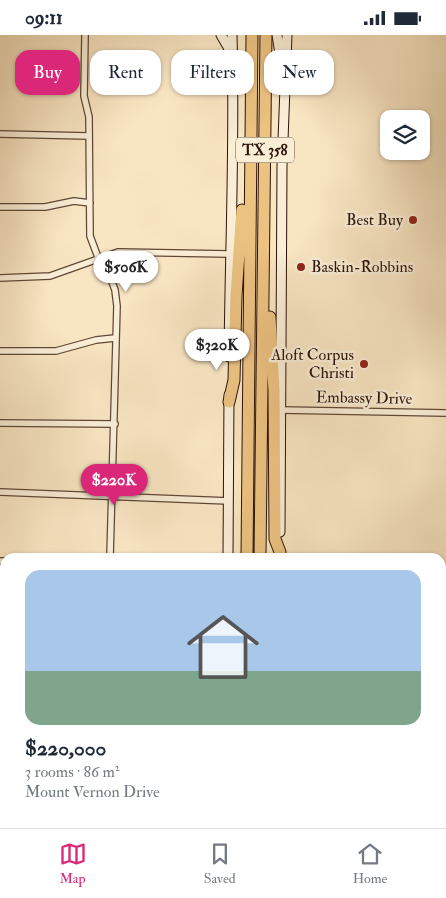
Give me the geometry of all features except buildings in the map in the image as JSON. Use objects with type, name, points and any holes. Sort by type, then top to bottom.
[{"type":"highway","name":"TX 358","points":[[260,553],[266,39]]},
{"type":"highway","name":"TX 358","points":[[247,553],[252,40]]},
{"type":"highway","points":[[229,402],[234,380],[236,296],[243,202],[244,122],[250,97]]},
{"type":"highway","points":[[264,286],[269,302],[273,354],[275,539],[279,553]]},
{"type":"main road","points":[[221,35],[229,50]]},
{"type":"main road","points":[[277,35],[280,46],[284,113]]},
{"type":"main road","points":[[280,553],[284,113],[287,35]]},
{"type":"main road","points":[[233,50],[234,37]]},
{"type":"main road","points":[[228,553],[230,254],[233,186],[232,95]]},
{"type":"street","points":[[85,35],[84,96],[90,117],[90,236],[99,260],[115,290],[117,307],[110,553]]},
{"type":"street","points":[[0,134],[89,136]]},
{"type":"street","points":[[0,207],[45,207],[74,201],[90,203]]},
{"type":"street","points":[[0,279],[50,277],[118,252],[230,254]]},
{"type":"street","points":[[0,351],[56,351],[96,340],[115,338]]},
{"type":"street","name":"Embassy Drive","points":[[281,409],[446,413]]},
{"type":"street","points":[[0,423],[115,424]]},
{"type":"street","points":[[0,492],[229,501]]},
{"type":"place","name":"Best Buy","points":[[413,220]]},
{"type":"place","name":"Baskin-Robbins","points":[[301,267]]},
{"type":"place","name":"Aloft Corpus Christi","points":[[364,364]]}]
